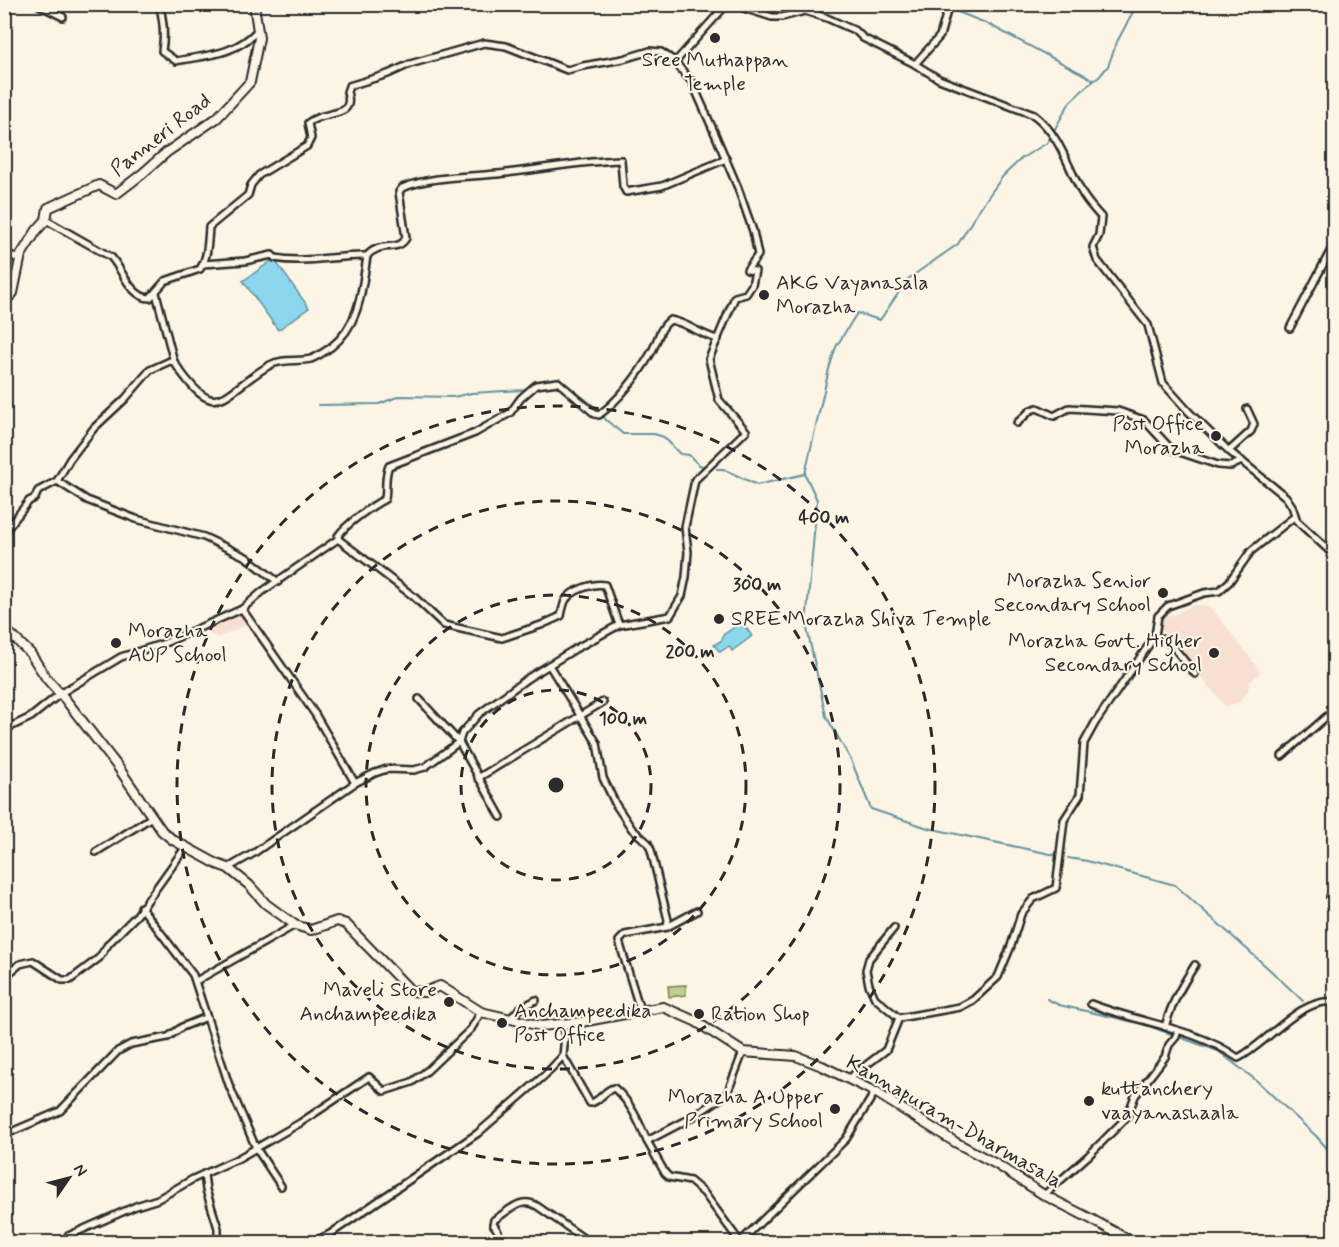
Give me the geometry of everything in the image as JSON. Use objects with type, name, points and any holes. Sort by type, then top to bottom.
[{"type":"main road","name":"Panneri Road","points":[[4,302],[13,293],[20,260],[30,240],[46,220],[46,212],[53,204],[99,185],[116,194],[167,152],[217,118],[250,82],[259,38],[254,4]]},
{"type":"main road","points":[[4,628],[30,653],[47,679],[61,693],[118,767],[162,831],[185,848],[228,868],[249,885],[266,904],[295,925]]},
{"type":"main road","name":"Kannapuram-Dharmasala","points":[[295,925],[311,930],[337,921],[346,924],[411,991],[417,993],[440,986],[444,987],[481,1012],[541,1026],[562,1025],[663,1007],[695,1021],[743,1052],[796,1056],[875,1092],[955,1142],[996,1164],[1044,1196],[1127,1241]]},
{"type":"street","points":[[37,4],[63,17]]},
{"type":"street","points":[[159,4],[164,18],[165,34],[162,51],[176,61],[228,52],[258,30]]},
{"type":"street","points":[[673,60],[676,60],[727,4]]},
{"type":"street","points":[[731,4],[772,17],[805,11],[827,18],[856,31],[863,38],[915,64],[939,79],[1034,115],[1047,125],[1062,150],[1082,194],[1101,217],[1099,235],[1093,247],[1097,260],[1148,325],[1164,383],[1189,412],[1229,451],[1286,497],[1292,506],[1294,517],[1335,555]]},
{"type":"street","points":[[915,64],[940,36],[949,4]]},
{"type":"street","points":[[46,220],[111,257],[137,295],[150,298],[165,281],[200,269],[209,227],[248,195],[258,175],[307,146],[311,138],[308,123],[313,119],[344,110],[348,106],[349,86],[411,64],[484,43],[506,46],[567,70],[650,51],[661,52],[673,60],[692,82],[726,159],[749,220],[758,255],[747,270],[755,271],[752,285],[746,294],[735,297],[709,359],[719,400],[746,431],[695,480],[685,527],[688,552],[686,576],[682,596],[670,616],[620,625],[549,665],[479,714],[462,733],[459,742],[425,767],[414,770],[387,769],[355,783],[254,853],[228,868]]},
{"type":"street","points":[[156,293],[174,362],[196,392],[206,399],[213,400],[236,391],[278,362],[294,362],[320,355],[340,340],[353,322],[360,299],[367,256],[372,249],[398,246],[406,238],[399,192],[402,188],[422,181],[455,176],[498,174],[569,164],[621,160],[623,186],[626,192],[662,186],[726,159]]},
{"type":"street","points":[[1290,328],[1335,244]]},
{"type":"street","points":[[4,252],[20,260]]},
{"type":"street","points":[[202,264],[245,261],[272,255],[280,259],[300,260],[334,256],[367,256]]},
{"type":"street","points":[[339,540],[338,536],[343,528],[385,499],[385,474],[389,466],[475,433],[510,413],[521,398],[536,385],[558,382],[595,414],[601,413],[622,396],[652,351],[663,325],[670,320],[682,322],[704,336],[718,339]]},
{"type":"street","points":[[4,533],[29,501],[35,498],[38,491],[57,481],[70,459],[94,428],[125,399],[150,370],[170,361],[174,362]]},
{"type":"street","points":[[1017,423],[1030,410],[1037,408],[1054,416],[1069,408],[1118,411],[1144,420],[1171,449],[1218,465],[1231,466],[1242,461]]},
{"type":"street","points":[[1229,451],[1251,431],[1254,424],[1247,409]]},
{"type":"street","points":[[57,481],[87,500],[136,519],[204,537],[246,557],[278,582]]},
{"type":"street","points":[[899,1018],[960,1007],[973,1000],[998,977],[1011,946],[1020,914],[1033,898],[1056,888],[1064,819],[1080,795],[1084,743],[1095,723],[1155,636],[1158,616],[1168,606],[1219,591],[1229,582],[1251,551],[1294,517]]},
{"type":"street","points":[[339,540],[413,596],[444,625],[502,638],[561,616],[566,599],[580,589],[600,584],[605,585],[620,625]]},
{"type":"street","points":[[4,730],[31,717],[61,693],[121,657],[165,643],[242,609],[339,540]]},
{"type":"street","points":[[242,609],[315,714],[355,783]]},
{"type":"street","points":[[1155,636],[1171,644],[1195,674]]},
{"type":"street","points":[[549,665],[597,743],[603,778],[616,805],[632,829],[648,843],[668,927]]},
{"type":"street","points":[[419,699],[459,742],[501,817]]},
{"type":"street","points":[[478,778],[603,702]]},
{"type":"street","points":[[1282,756],[1326,717],[1335,712]]},
{"type":"street","points":[[96,852],[152,817]]},
{"type":"street","points":[[4,977],[20,964],[33,961],[62,980],[70,981],[99,958],[185,848]]},
{"type":"street","points":[[1330,897],[1335,887]]},
{"type":"street","points":[[141,907],[194,975],[230,1085],[256,1148],[281,1186]]},
{"type":"street","points":[[640,1010],[619,941],[625,935],[668,927],[697,911]]},
{"type":"street","points":[[195,981],[295,925]]},
{"type":"street","points":[[894,928],[868,959],[866,970],[875,998],[899,1018]]},
{"type":"street","points":[[1166,1027],[1169,1013],[1179,990],[1195,965]]},
{"type":"street","points":[[511,1018],[519,1009],[536,1000]]},
{"type":"street","points":[[1091,1004],[1178,1031],[1227,1050],[1238,1058],[1251,1052],[1293,1017],[1311,1006],[1335,1002]]},
{"type":"street","points":[[64,1242],[68,1236],[136,1206],[158,1199],[204,1173],[237,1159],[300,1123],[369,1077],[384,1091],[412,1082],[471,1029],[481,1012]]},
{"type":"street","points":[[4,1135],[60,1111],[118,1051],[131,1044],[168,1037],[182,1027],[207,1017]]},
{"type":"street","points":[[848,1079],[886,1050],[899,1018]]},
{"type":"street","points":[[562,1025],[565,1035],[563,1056],[590,1103],[595,1103],[609,1089],[618,1090],[630,1107],[665,1173],[669,1177],[690,1181],[704,1193],[740,1242],[846,1139],[875,1092]]},
{"type":"street","points":[[1044,1196],[1126,1117],[1135,1096],[1165,1057],[1178,1031]]},
{"type":"street","points":[[647,1141],[691,1118],[727,1094],[743,1052]]},
{"type":"street","points":[[313,1242],[330,1234],[478,1133],[545,1075],[563,1056]]},
{"type":"street","points":[[204,1173],[206,1190],[218,1228],[218,1242]]},
{"type":"street","points":[[495,1242],[499,1233],[493,1224],[494,1220],[524,1201],[537,1206],[589,1242]]},
{"type":"shaded area","name":"Morazha Govt. Higher Secondary School","points":[[1193,605],[1210,606],[1261,672],[1249,683],[1248,691],[1238,703],[1225,706],[1161,630],[1161,621],[1168,615],[1176,614]]},
{"type":"shaded area","points":[[242,615],[249,624],[217,638],[205,630]]},
{"type":"green space","points":[[686,985],[686,995],[669,997],[668,986]]},
{"type":"water","points":[[274,259],[309,308],[278,330],[243,281]]},
{"type":"water","points":[[742,622],[752,636],[732,651],[729,646],[720,652],[714,645],[722,640],[723,635]]},
{"type":"waterway","points":[[939,4],[943,6]]},
{"type":"waterway","points":[[1055,855],[928,828],[871,809],[851,760],[826,716],[806,624],[817,500],[805,474],[836,347],[857,313],[880,320],[908,279],[958,244],[1003,176],[1022,158],[1047,143],[1070,102],[1108,66],[1117,42],[1137,4]]},
{"type":"waterway","points":[[953,10],[988,24],[1094,80]]},
{"type":"waterway","points":[[318,405],[379,404],[400,396],[453,397],[472,393],[523,390],[534,384]]},
{"type":"waterway","points":[[565,384],[598,409],[606,420],[623,434],[654,434],[664,437],[680,454],[689,455],[703,466]]},
{"type":"waterway","points":[[717,469],[723,469],[757,485],[805,474]]},
{"type":"waterway","points":[[1068,858],[1175,885],[1303,1001]]},
{"type":"waterway","points":[[1047,999],[1059,1005],[1143,1024],[1218,1051],[1257,1081],[1334,1156]]},
{"type":"place","name":"Sree Muthappan Temple","points":[[715,38]]},
{"type":"place","name":"AKG Vayanasala Morazha","points":[[764,295]]},
{"type":"place","name":"Post Office Morazha","points":[[1216,436]]},
{"type":"place","name":"Morazha Senior Secondary School","points":[[1163,593]]},
{"type":"place","name":"SREE Morazha Shiva Temple","points":[[719,619]]},
{"type":"place","name":"Morazha AUP School","points":[[116,643]]},
{"type":"place","name":"Morazha Govt. Higher Secondary School","points":[[1214,653]]},
{"type":"place","name":"Maveli Store Anchampeedika","points":[[449,1002]]},
{"type":"place","name":"Ration Shop","points":[[699,1014]]},
{"type":"place","name":"Anchampeedika Post Office","points":[[502,1023]]},
{"type":"place","name":"kuttanchery vaayanashaala","points":[[1089,1101]]},
{"type":"place","name":"Morazha A Upper Primary School","points":[[835,1109]]}]
